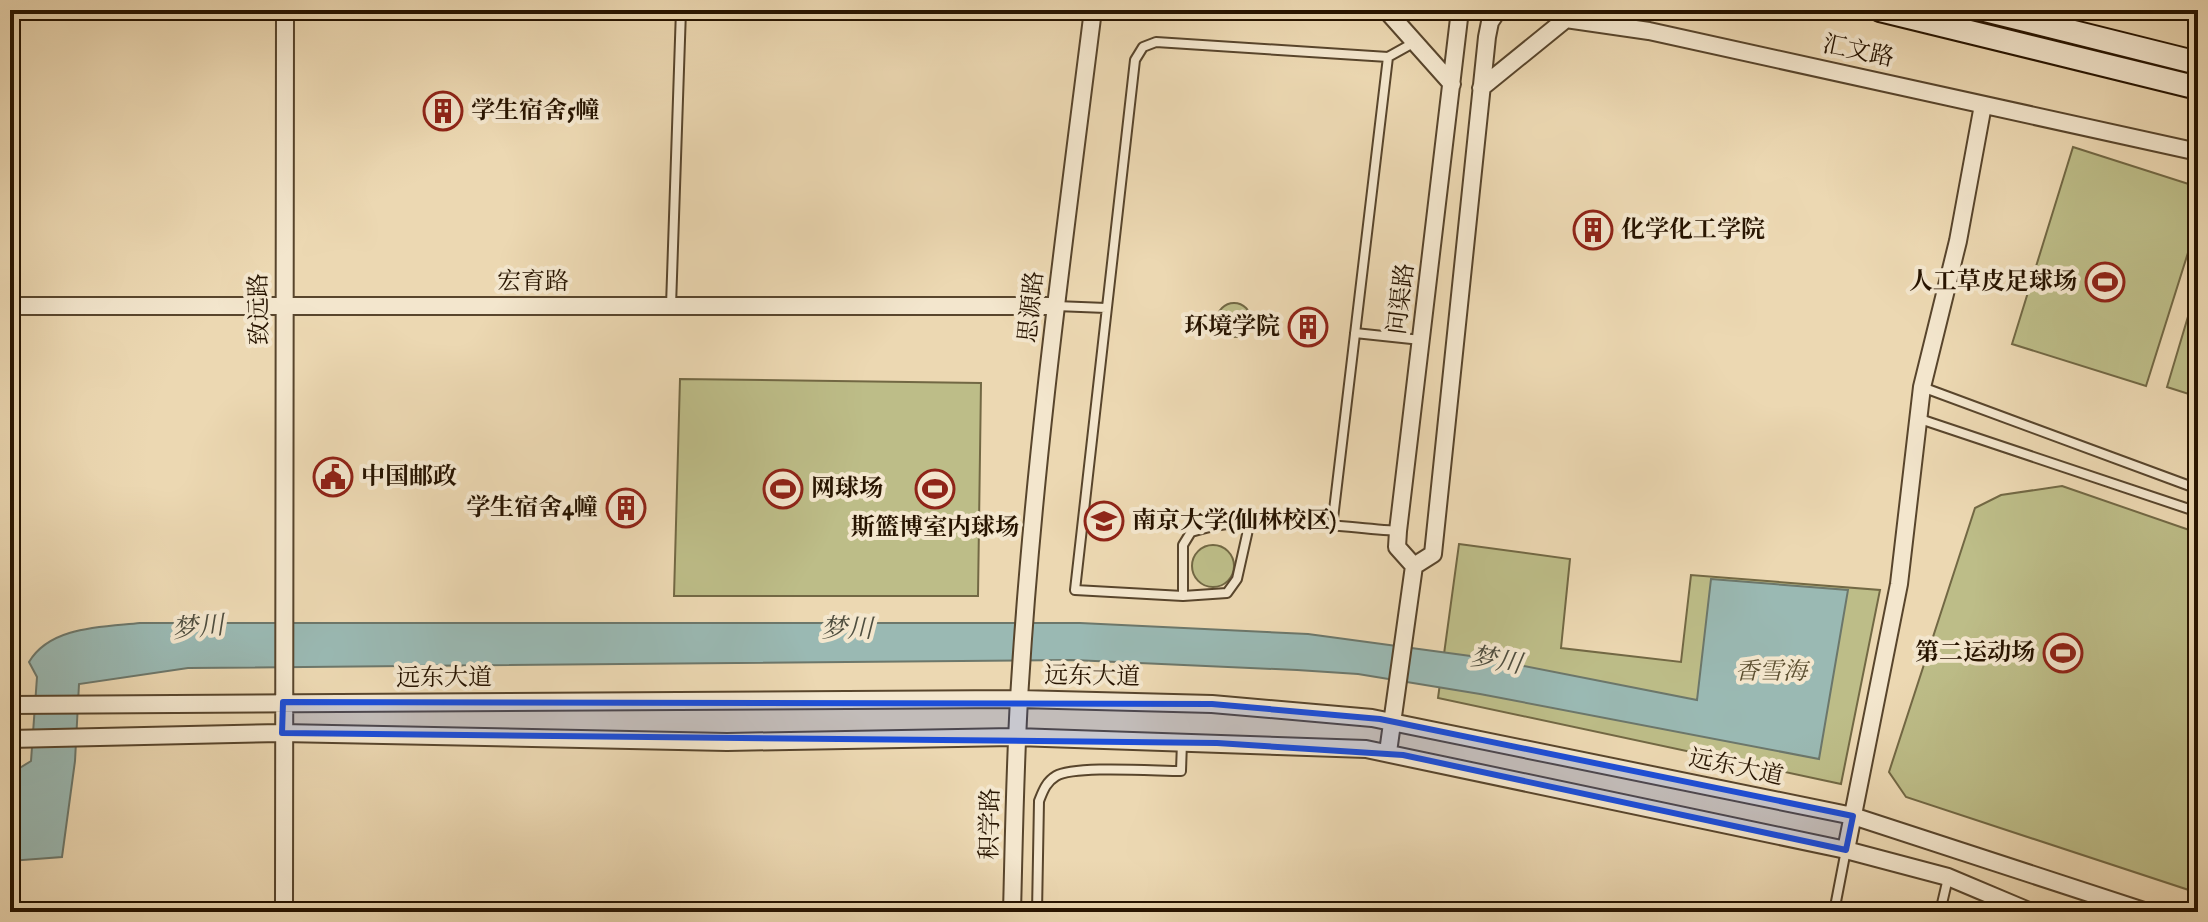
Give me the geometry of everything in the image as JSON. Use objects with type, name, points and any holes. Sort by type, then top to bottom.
[{"type":"main road","points":[[1880,10],[2198,88]]},
{"type":"main road","points":[[1985,10],[2198,63]]},
{"type":"street","name":"致远路","points":[[284,912],[285,10]]},
{"type":"street","name":"思源路","points":[[1020,678],[1056,306],[1093,10]]},
{"type":"street","points":[[1386,10],[1452,84]]},
{"type":"street","name":"问渠路","points":[[1398,531],[1460,10]]},
{"type":"street","points":[[1414,566],[1433,554],[1487,37],[1490,22],[1498,10]]},
{"type":"street","name":"汇文路","points":[[1481,88],[1566,19],[1649,31],[2198,152]]},
{"type":"street","points":[[1846,850],[1899,584],[1922,387],[1958,241],[1983,105]]},
{"type":"street","name":"宏育路","points":[[10,306],[1056,306]]},
{"type":"street","points":[[1388,752],[1414,566],[1397,547],[1398,531]]},
{"type":"street","name":"积学路","points":[[1012,912],[1020,678]]},
{"type":"street","name":"远东大道","points":[[10,705],[1019,699],[1212,704],[1392,721],[1853,816],[2147,912]]},
{"type":"street","points":[[10,739],[282,733],[727,742],[1017,737],[1388,752],[1846,850],[1948,877],[2031,912]]},
{"type":"lane","points":[[671,306],[681,10]]},
{"type":"lane","points":[[1250,521],[1237,579],[1227,593],[1183,596],[1075,590],[1135,60],[1143,47],[1156,42],[1388,57],[1415,41]]},
{"type":"lane","points":[[1332,527],[1388,57]]},
{"type":"lane","points":[[1056,306],[1106,308]]},
{"type":"lane","points":[[1355,333],[1422,340]]},
{"type":"lane","points":[[1922,387],[2198,489]]},
{"type":"lane","points":[[1920,419],[2198,512]]},
{"type":"lane","points":[[1183,596],[1183,545],[1191,532],[1233,521],[1398,531]]},
{"type":"lane","points":[[1037,912],[1039,801],[1045,785],[1057,775],[1076,771],[1181,771],[1182,742]]},
{"type":"lane","points":[[1834,912],[1846,850]]},
{"type":"lane","points":[[1940,912],[1948,877]]},
{"type":"highlighted area","points":[[283,702],[1212,704],[1380,719],[1853,816],[1846,850],[1403,755],[1217,743],[282,733]]},
{"type":"green space","name":"人工草皮足球场","points":[[2073,147],[2198,187],[2198,221],[2146,386],[2012,344]]},
{"type":"green space","points":[[2198,283],[2198,397],[2167,387]]},
{"type":"green space","points":[[1234,303],[1246,308],[1251,320],[1246,332],[1234,337],[1222,332],[1217,320],[1222,308]]},
{"type":"green space","name":"网球场","points":[[680,379],[981,383],[978,596],[674,596]]},
{"type":"green space","name":"第二运动场","points":[[2062,486],[2198,533],[2198,893],[1906,797],[1889,772],[1975,508],[2001,495]]},
{"type":"green space","name":"香雪海","points":[[1459,544],[1570,559],[1561,648],[1681,662],[1691,575],[1880,590],[1841,784],[1438,698]]},
{"type":"green space","points":[[1213,545],[1228,551],[1234,566],[1228,581],[1213,587],[1198,581],[1192,566],[1198,551]]},
{"type":"water","name":"梦川","points":[[1711,579],[1848,590],[1819,759],[1480,694],[1358,674],[1297,670],[1073,660],[188,668],[79,684],[75,761],[62,857],[10,861],[10,774],[31,761],[37,677],[29,662],[50,641],[78,630],[140,623],[1080,623],[1308,634],[1478,657],[1697,700]]},
{"type":"place","name":"学生宿舍5幢","points":[[443,111]]},
{"type":"place","name":"化学化工学院","points":[[1593,230]]},
{"type":"place","name":"人工草皮足球场","points":[[2105,282]]},
{"type":"place","name":"环境学院","points":[[1308,327]]},
{"type":"place","name":"中国邮政","points":[[333,477]]},
{"type":"place","name":"网球场","points":[[783,489]]},
{"type":"place","name":"斯篮博室内球场","points":[[935,489]]},
{"type":"place","name":"学生宿舍4幢","points":[[626,508]]},
{"type":"place","name":"南京大学(仙林校区)","points":[[1104,521]]},
{"type":"place","name":"第二运动场","points":[[2063,653]]}]
